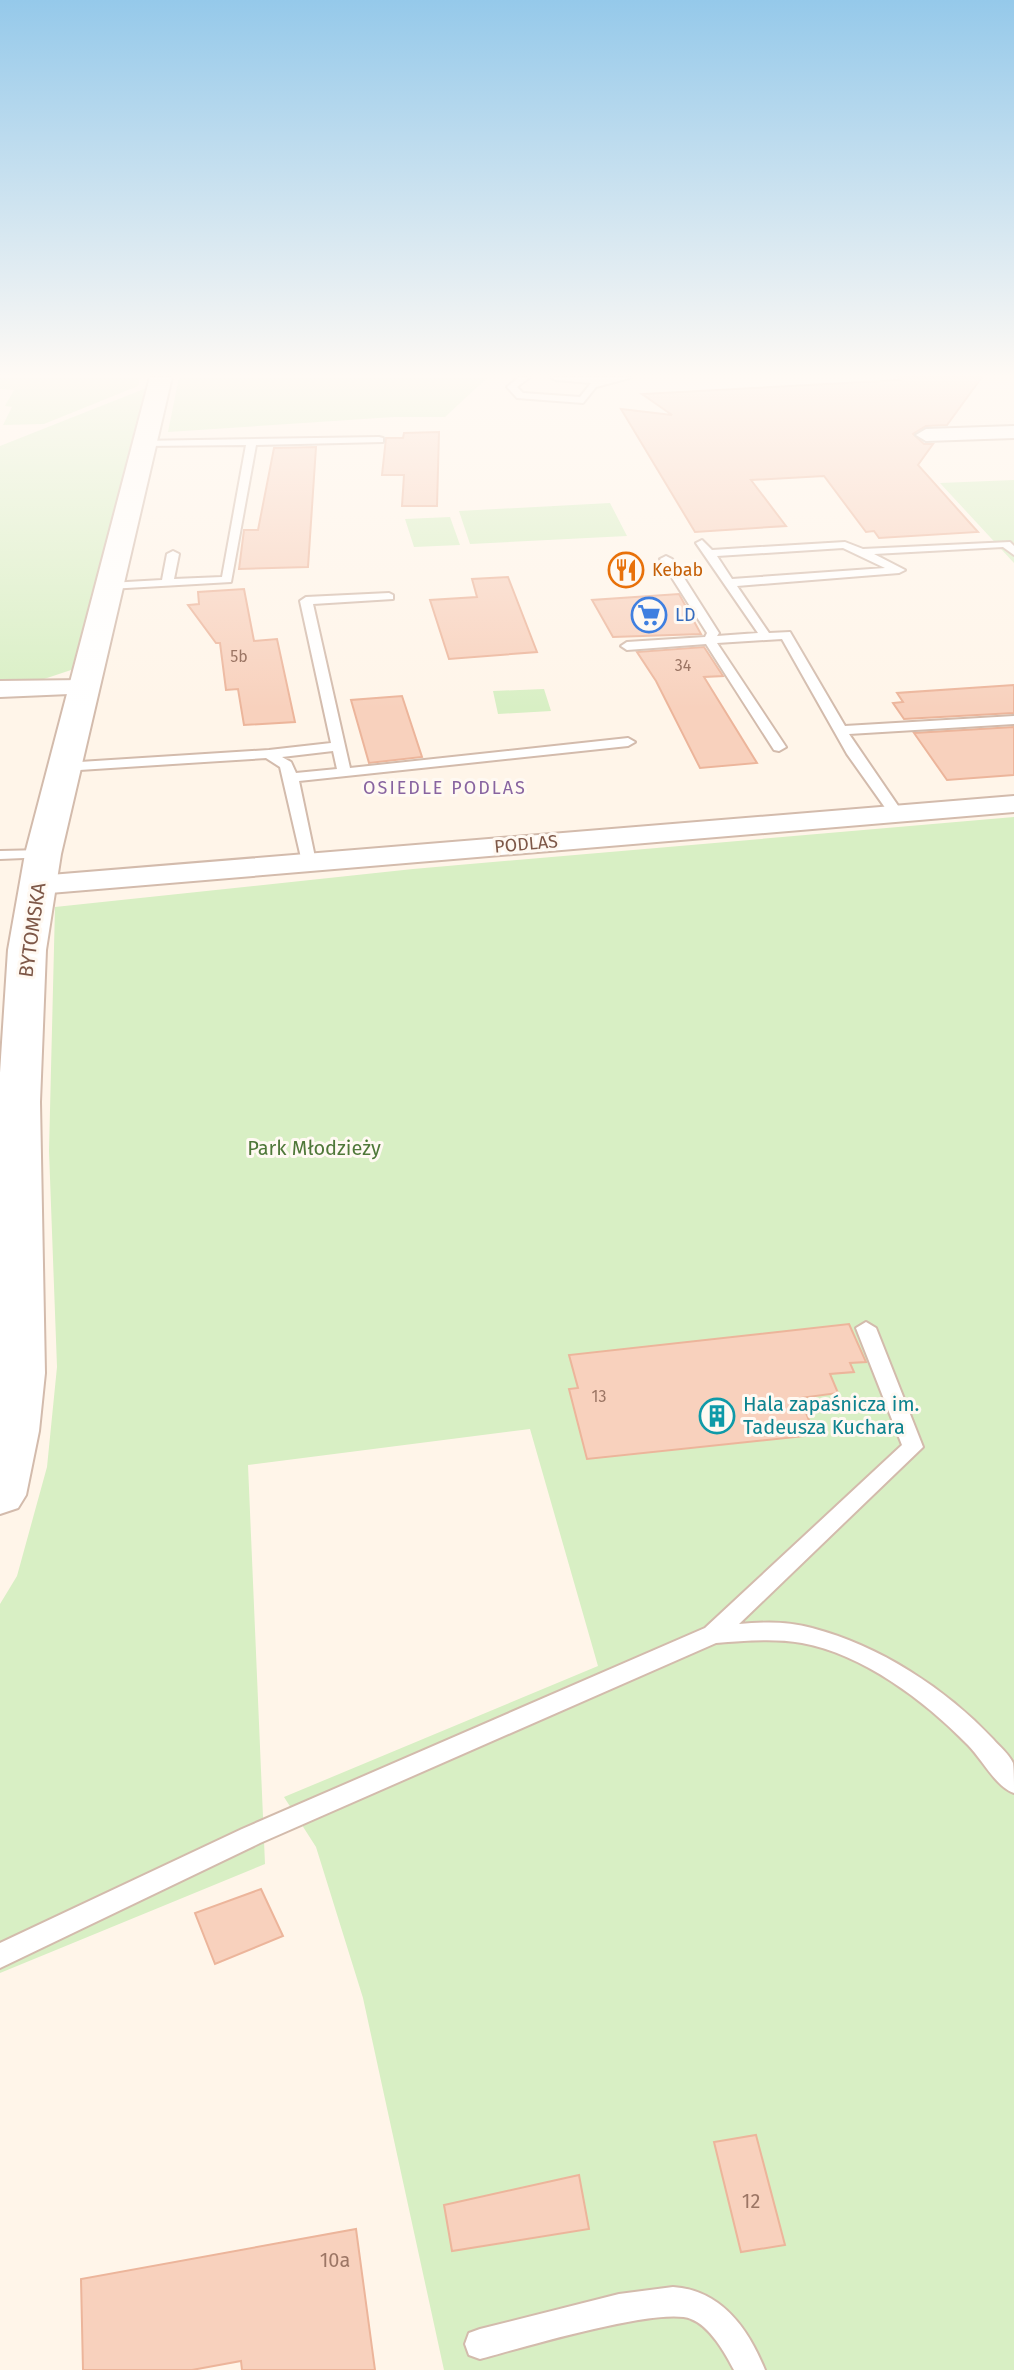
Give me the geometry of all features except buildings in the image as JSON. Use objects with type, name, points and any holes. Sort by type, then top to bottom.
[{"type":"street","name":"BYTOMSKA","points":[[0,1495],[14,1431],[10,1372],[9,1102],[27,950],[40,870],[132,488]]},
{"type":"street","points":[[0,689],[84,688]]},
{"type":"street","name":"PODLAS","points":[[40,870],[309,862],[1014,804]]},
{"type":"lane","points":[[109,586],[227,580],[244,488]]},
{"type":"lane","points":[[865,552],[1006,544],[1014,552]]},
{"type":"lane","points":[[727,583],[899,570],[845,545],[706,548],[727,583],[765,635]]},
{"type":"lane","points":[[167,583],[173,554]]},
{"type":"lane","points":[[666,559],[713,633],[709,640]]},
{"type":"lane","points":[[344,771],[306,601],[389,597]]},
{"type":"lane","points":[[627,646],[786,635],[854,754],[896,813]]},
{"type":"lane","points":[[709,640],[779,747]]},
{"type":"lane","points":[[843,730],[1014,720]]},
{"type":"lane","points":[[291,778],[628,742]]},
{"type":"lane","points":[[64,767],[269,754],[339,746]]},
{"type":"lane","points":[[269,754],[286,765],[291,778],[309,862]]},
{"type":"lane","points":[[0,855],[40,870]]},
{"type":"lane","points":[[0,1956],[251,1836],[713,1634],[913,1447],[866,1328]]},
{"type":"lane","points":[[713,1634],[774,1630],[813,1637],[868,1660],[951,1715],[987,1747],[1014,1783]]},
{"type":"lane","points":[[480,2344],[650,2304],[691,2303],[713,2317],[733,2341],[750,2370]]},
{"type":"green space","points":[[0,488],[123,488],[77,668],[44,679],[0,681]]},
{"type":"green space","points":[[944,488],[1014,488],[1014,563]]},
{"type":"green space","points":[[610,503],[627,536],[470,544],[459,511]]},
{"type":"green space","points":[[450,517],[460,545],[414,547],[405,519]]},
{"type":"green space","points":[[544,689],[551,711],[498,714],[493,691]]},
{"type":"green space","name":"Park Młodzieży","points":[[1014,817],[1014,2370],[444,2370],[363,1998],[316,1847],[284,1797],[598,1666],[530,1429],[248,1465],[265,1864],[0,1973],[0,1604],[17,1576],[47,1467],[57,1367],[49,1151],[55,907],[413,869]]},
{"type":"place","name":"Kebab","points":[[626,570]]},
{"type":"place","name":"LD","points":[[649,615]]},
{"type":"place","name":"Hala zapaśnicza im. Tadeusza Kuchara","points":[[717,1416]]},
{"type":"district","name":"OSIEDLE PODLAS","points":[[445,788]]}]
